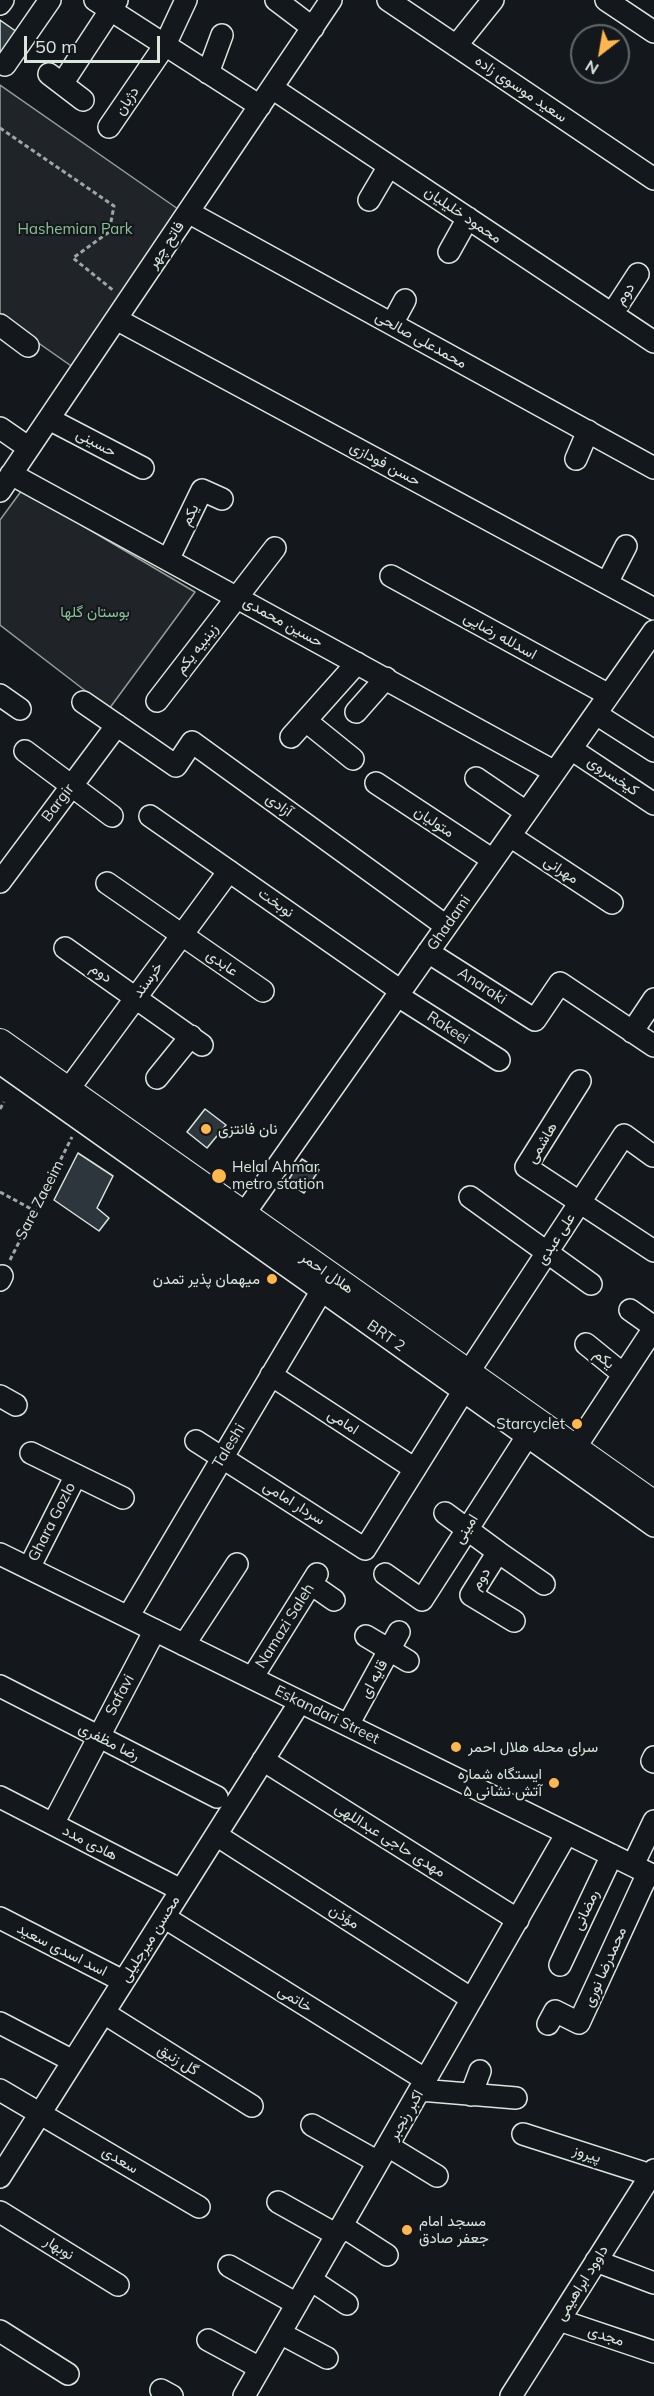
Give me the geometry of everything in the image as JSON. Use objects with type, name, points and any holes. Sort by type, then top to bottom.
[{"type":"main road","name":"هلال احمر","points":[[0,1042],[244,1214],[326,1283],[468,1380],[532,1429],[575,1448],[654,1504]]},
{"type":"street","points":[[0,4],[3,0]]},
{"type":"street","points":[[5,65],[50,0]]},
{"type":"street","name":"دژبان","points":[[109,127],[165,45],[186,0]]},
{"type":"street","points":[[276,0],[313,28]]},
{"type":"street","name":"فاتح چهر","points":[[6,482],[331,0]]},
{"type":"street","name":"سعید موسوی زاده","points":[[388,0],[653,176]]},
{"type":"street","points":[[456,46],[493,0]]},
{"type":"street","points":[[606,0],[654,32]]},
{"type":"street","points":[[83,100],[56,79],[107,3],[165,45],[260,106]]},
{"type":"street","points":[[208,73],[222,35]]},
{"type":"street","name":"محمود خلیلیان","points":[[272,88],[653,339]]},
{"type":"street","points":[[369,200],[389,166]]},
{"type":"street","name":"محمدعلی صالحی","points":[[188,212],[654,468]]},
{"type":"street","points":[[449,252],[468,218]]},
{"type":"street","name":"دوم","points":[[612,314],[638,274]]},
{"type":"street","points":[[392,324],[405,300]]},
{"type":"street","name":"حسن فودازی","points":[[121,311],[654,609]]},
{"type":"street","points":[[0,325],[28,346]]},
{"type":"street","name":"حسینی","points":[[49,418],[143,468]]},
{"type":"street","points":[[0,428],[29,448]]},
{"type":"street","points":[[576,459],[588,431]]},
{"type":"street","name":"حسین محمدی","points":[[6,482],[168,560],[555,772]]},
{"type":"street","name":"یکم","points":[[168,560],[202,490],[222,499]]},
{"type":"street","points":[[607,583],[626,546]]},
{"type":"street","points":[[237,597],[275,548]]},
{"type":"street","name":"اسدلله رضایی","points":[[391,576],[609,695]]},
{"type":"street","name":"زینبیه یکم","points":[[157,701],[237,597]]},
{"type":"street","name":"Ghadami","points":[[244,1214],[609,695],[651,642]]},
{"type":"street","points":[[291,737],[357,663]]},
{"type":"street","points":[[356,712],[386,678]]},
{"type":"street","points":[[0,695],[20,709]]},
{"type":"street","points":[[83,702],[117,725]]},
{"type":"street","points":[[596,714],[654,751]]},
{"type":"street","points":[[306,721],[352,759]]},
{"type":"street","name":"Bargir","points":[[3,870],[72,786],[117,725]]},
{"type":"street","name":"آزادی","points":[[117,725],[176,766],[192,742],[446,926]]},
{"type":"street","name":"کیخسروی","points":[[571,749],[654,804]]},
{"type":"street","points":[[25,751],[112,816]]},
{"type":"street","points":[[476,778],[526,812]]},
{"type":"street","name":"متولیان","points":[[376,783],[493,860]]},
{"type":"street","name":"نوبخت","points":[[150,816],[400,993]]},
{"type":"street","name":"مهرانی","points":[[510,836],[612,903]]},
{"type":"street","name":"خرسند","points":[[68,1090],[229,871]]},
{"type":"street","name":"عابدی","points":[[107,883],[263,991]]},
{"type":"street","name":"دوم","points":[[65,948],[197,1040],[157,1078]]},
{"type":"street","name":"Anaraki","points":[[428,952],[535,1020],[560,983],[632,1032]]},
{"type":"street","name":"Rakeei","points":[[400,993],[499,1060]]},
{"type":"street","points":[[654,999],[632,1032],[654,1046]]},
{"type":"street","points":[[0,1063],[80,1120],[326,1283]]},
{"type":"street","name":"هاشمی","points":[[580,1081],[526,1167],[654,1251]]},
{"type":"street","name":"علی عبدی","points":[[468,1380],[624,1135],[653,1156]]},
{"type":"street","points":[[470,1197],[591,1284]]},
{"type":"street","name":"Taleshi","points":[[128,1617],[326,1283]]},
{"type":"street","points":[[575,1448],[654,1327],[630,1310]]},
{"type":"street","name":"یکم","points":[[586,1344],[623,1374]]},
{"type":"street","name":"امامی","points":[[271,1376],[415,1469]]},
{"type":"street","points":[[415,1469],[468,1380]]},
{"type":"street","points":[[532,1429],[654,1526]]},
{"type":"street","name":"امینی","points":[[385,1574],[422,1600],[532,1429]]},
{"type":"street","name":"سردار امامی","points":[[196,1441],[365,1549],[415,1469]]},
{"type":"street","points":[[31,1453],[123,1498]]},
{"type":"street","name":"Ghara Gozlo","points":[[29,1568],[76,1475]]},
{"type":"street","points":[[445,1513],[466,1529]]},
{"type":"street","name":"دوم","points":[[466,1529],[498,1552],[471,1595],[514,1622]]},
{"type":"street","points":[[498,1552],[544,1584]]},
{"type":"street","name":"Eskandari Street","points":[[0,1554],[645,1871]]},
{"type":"street","points":[[184,1645],[237,1564]]},
{"type":"street","name":"Namazi Saleh","points":[[252,1678],[314,1579],[334,1600]]},
{"type":"street","name":"Safavi","points":[[53,1824],[155,1630]]},
{"type":"street","points":[[366,1636],[394,1641],[408,1661]]},
{"type":"street","name":"قایه ای","points":[[348,1725],[394,1641]]},
{"type":"street","name":"رضا مظفری","points":[[0,1686],[217,1797]]},
{"type":"street","name":"محسن میرجلیلی","points":[[0,2177],[300,1701]]},
{"type":"street","name":"مهدی حاجی عبداللهی","points":[[263,1760],[518,1920]]},
{"type":"street","name":"هادی مدد","points":[[0,1797],[181,1890]]},
{"type":"street","points":[[645,1871],[654,1821]]},
{"type":"street","name":"اکبر رنجبر","points":[[244,2396],[567,1833]]},
{"type":"street","name":"مؤذن","points":[[216,1835],[472,1999]]},
{"type":"street","name":"رمضانی","points":[[560,1965],[612,1855]]},
{"type":"street","name":"محمدرضا نوری","points":[[548,2024],[555,2011],[579,2023],[645,1871]]},
{"type":"street","name":"خاتمی","points":[[164,1917],[423,2085]]},
{"type":"street","name":"اسد اسدی سعید","points":[[0,1918],[123,1981]]},
{"type":"street","name":"گل زنبق","points":[[104,2013],[252,2106]]},
{"type":"street","points":[[0,2023],[73,2061]]},
{"type":"street","points":[[471,2095],[480,2071]]},
{"type":"street","points":[[423,2085],[471,2095],[516,2098]]},
{"type":"street","name":"سعدی","points":[[0,2090],[41,2112],[199,2207]]},
{"type":"street","points":[[312,2125],[437,2176]]},
{"type":"street","name":"پیروز","points":[[523,2134],[653,2174]]},
{"type":"street","name":"داوود ابراهیمی","points":[[511,2396],[653,2174]]},
{"type":"street","points":[[278,2202],[387,2255]]},
{"type":"street","name":"نوبهار","points":[[0,2212],[118,2285]]},
{"type":"street","points":[[596,2261],[654,2283]]},
{"type":"street","points":[[229,2266],[297,2304]]},
{"type":"street","points":[[310,2280],[347,2304]]},
{"type":"street","name":"مجدی","points":[[559,2320],[654,2352]]},
{"type":"street","points":[[0,2331],[68,2373]]},
{"type":"street","points":[[280,2333],[327,2358]]},
{"type":"street","points":[[208,2340],[260,2368]]},
{"type":"path","points":[[0,128],[114,206],[109,232],[73,258],[106,282],[121,311]]},
{"type":"path","points":[[0,1109],[4,1102]]},
{"type":"path","name":"Sare Zaeeim","points":[[1,1278],[80,1120]]},
{"type":"path","points":[[0,1192],[34,1211]]},
{"type":"green space","name":"Hashemian Park","points":[[0,85],[178,209],[77,370],[0,316]]},
{"type":"green space","name":"بوستان گلها","points":[[22,490],[195,592],[109,709],[0,625],[0,520]]},
{"type":"building","points":[[0,20],[17,32],[0,56]]},
{"type":"building","name":"نان فانتزی","points":[[205,1109],[226,1125],[207,1148],[187,1132]]},
{"type":"building","points":[[78,1153],[113,1176],[97,1208],[109,1218],[99,1231],[54,1200]]},
{"type":"building","points":[[302,1159],[319,1170],[304,1193],[287,1182]]},
{"type":"place","name":"نان فانتزی","points":[[206,1129]]},
{"type":"place","name":"Helal Ahmar metro station","points":[[219,1176]]},
{"type":"place","name":"میهمان پذیر تمدن","points":[[272,1279]]},
{"type":"place","name":"Starcyclet","points":[[577,1424]]},
{"type":"place","name":"سرای محله هلال احمر","points":[[456,1747]]},
{"type":"place","name":"ایستگاه شماره ۵ آتش نشانی","points":[[554,1783]]},
{"type":"place","name":"مسجد امام جعفر صادق","points":[[407,2230]]}]
